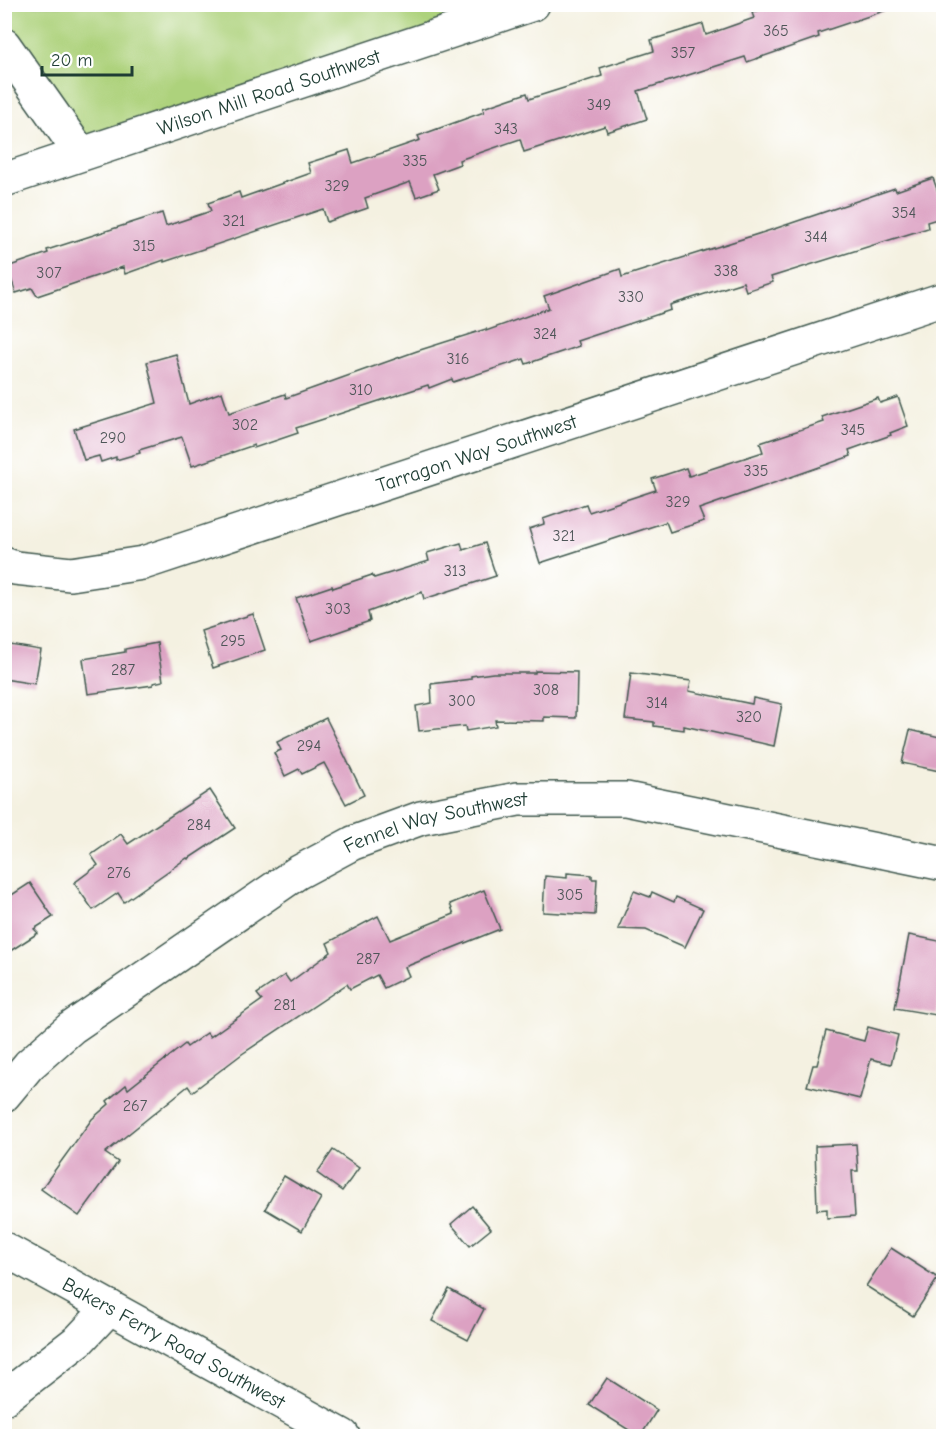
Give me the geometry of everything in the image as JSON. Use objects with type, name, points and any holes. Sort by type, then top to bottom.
[{"type":"street","name":"Wilson Mill Road Southwest","points":[[4,180],[533,4]]},
{"type":"street","points":[[4,45],[81,154]]},
{"type":"street","name":"Tarragon Way Southwest","points":[[4,564],[15,568],[71,574],[143,563],[944,299]]},
{"type":"street","name":"Fennel Way Southwest","points":[[4,1095],[29,1065],[71,1028],[297,873],[353,843],[421,818],[518,799],[626,799],[944,864]]},
{"type":"street","name":"Bakers Ferry Road Southwest","points":[[4,1249],[343,1437]]},
{"type":"street","points":[[4,1398],[80,1340],[110,1307]]},
{"type":"green space","points":[[5,5],[512,5],[69,161],[5,59]]},
{"type":"building","points":[[775,4],[890,4],[890,9],[818,33],[819,37],[747,62],[745,57],[638,91],[647,119],[607,132],[605,126],[524,152],[520,139],[459,160],[460,164],[433,174],[439,189],[416,197],[410,182],[365,198],[368,208],[327,222],[323,209],[125,274],[123,267],[37,296],[32,288],[16,293],[7,267],[48,253],[47,250],[162,213],[166,226],[211,211],[208,203],[239,192],[241,198],[311,173],[308,163],[349,150],[353,163],[420,140],[418,136],[484,112],[483,108],[527,93],[529,99],[602,76],[600,68],[654,51],[651,40],[703,24],[706,35],[754,18],[752,13]]},
{"type":"building","points":[[933,178],[944,209],[944,217],[927,222],[928,228],[771,277],[773,282],[746,291],[743,282],[670,305],[671,310],[577,341],[579,346],[526,364],[524,359],[453,382],[452,379],[429,388],[428,385],[296,428],[298,433],[254,448],[254,445],[192,466],[182,437],[139,450],[140,453],[101,462],[99,456],[84,460],[74,429],[157,403],[147,362],[176,354],[189,404],[222,392],[229,413],[285,394],[286,398],[417,351],[486,329],[486,331],[549,308],[544,296],[620,269],[622,277],[895,188],[896,191]]},
{"type":"building","points":[[898,397],[908,426],[890,433],[891,435],[849,450],[851,456],[699,509],[704,521],[670,532],[666,522],[540,563],[529,529],[544,524],[543,519],[586,504],[589,512],[656,490],[652,479],[686,468],[689,476],[763,452],[760,443],[824,422],[822,417],[878,398],[880,403]]},
{"type":"building","points":[[461,543],[463,550],[485,543],[496,576],[424,599],[422,592],[368,612],[370,621],[311,641],[296,598],[332,586],[333,588],[372,575],[374,578],[429,561],[427,553]]},
{"type":"building","points":[[253,614],[265,650],[213,668],[201,631]]},
{"type":"building","points":[[157,643],[163,681],[153,683],[153,685],[88,694],[83,659],[125,652],[125,649]]},
{"type":"building","points":[[4,644],[41,650],[35,684],[4,679]]},
{"type":"building","points":[[535,671],[577,672],[576,718],[544,717],[544,721],[495,720],[496,726],[466,731],[465,726],[419,731],[416,706],[432,703],[431,684],[471,679],[471,676],[493,673],[535,673]]},
{"type":"building","points":[[631,673],[691,681],[689,691],[752,704],[753,698],[782,704],[774,746],[684,726],[684,730],[654,726],[654,722],[625,719]]},
{"type":"building","points":[[326,718],[364,795],[346,804],[324,763],[302,774],[299,769],[285,776],[274,753],[281,750],[277,742]]},
{"type":"building","points":[[910,730],[944,738],[944,772],[902,763]]},
{"type":"building","points":[[210,790],[235,828],[124,902],[118,893],[93,910],[74,883],[98,865],[91,855],[121,834],[128,844]]},
{"type":"building","points":[[567,873],[592,875],[592,879],[597,879],[595,915],[543,912],[545,876],[567,878]]},
{"type":"building","points":[[30,883],[53,917],[34,929],[38,933],[4,955],[4,900]]},
{"type":"building","points":[[484,890],[500,929],[405,967],[409,976],[384,988],[377,975],[350,989],[347,984],[242,1054],[192,1092],[188,1086],[105,1153],[118,1162],[79,1216],[41,1189],[92,1119],[109,1104],[107,1101],[126,1085],[128,1089],[185,1044],[187,1047],[207,1033],[210,1037],[262,1000],[257,994],[285,975],[290,982],[331,952],[327,943],[378,916],[390,940],[454,914],[450,904]]},
{"type":"building","points":[[634,891],[650,897],[652,892],[674,902],[676,897],[703,909],[685,947],[646,930],[618,929]]},
{"type":"building","points":[[909,935],[944,942],[944,992],[940,991],[936,1015],[895,1008]]},
{"type":"building","points":[[868,1027],[898,1035],[891,1064],[871,1059],[860,1099],[807,1086],[813,1065],[817,1065],[826,1031],[864,1041]]},
{"type":"building","points":[[856,1144],[858,1171],[852,1171],[855,1216],[827,1218],[827,1209],[817,1210],[815,1146]]},
{"type":"building","points":[[333,1150],[359,1168],[342,1191],[317,1173]]},
{"type":"building","points":[[284,1176],[321,1198],[302,1231],[265,1209]]},
{"type":"building","points":[[472,1206],[491,1229],[470,1246],[451,1224]]},
{"type":"building","points":[[891,1248],[938,1278],[913,1316],[866,1286]]},
{"type":"building","points":[[449,1289],[484,1309],[468,1340],[432,1321]]},
{"type":"building","points":[[607,1378],[657,1410],[640,1437],[589,1405]]}]
